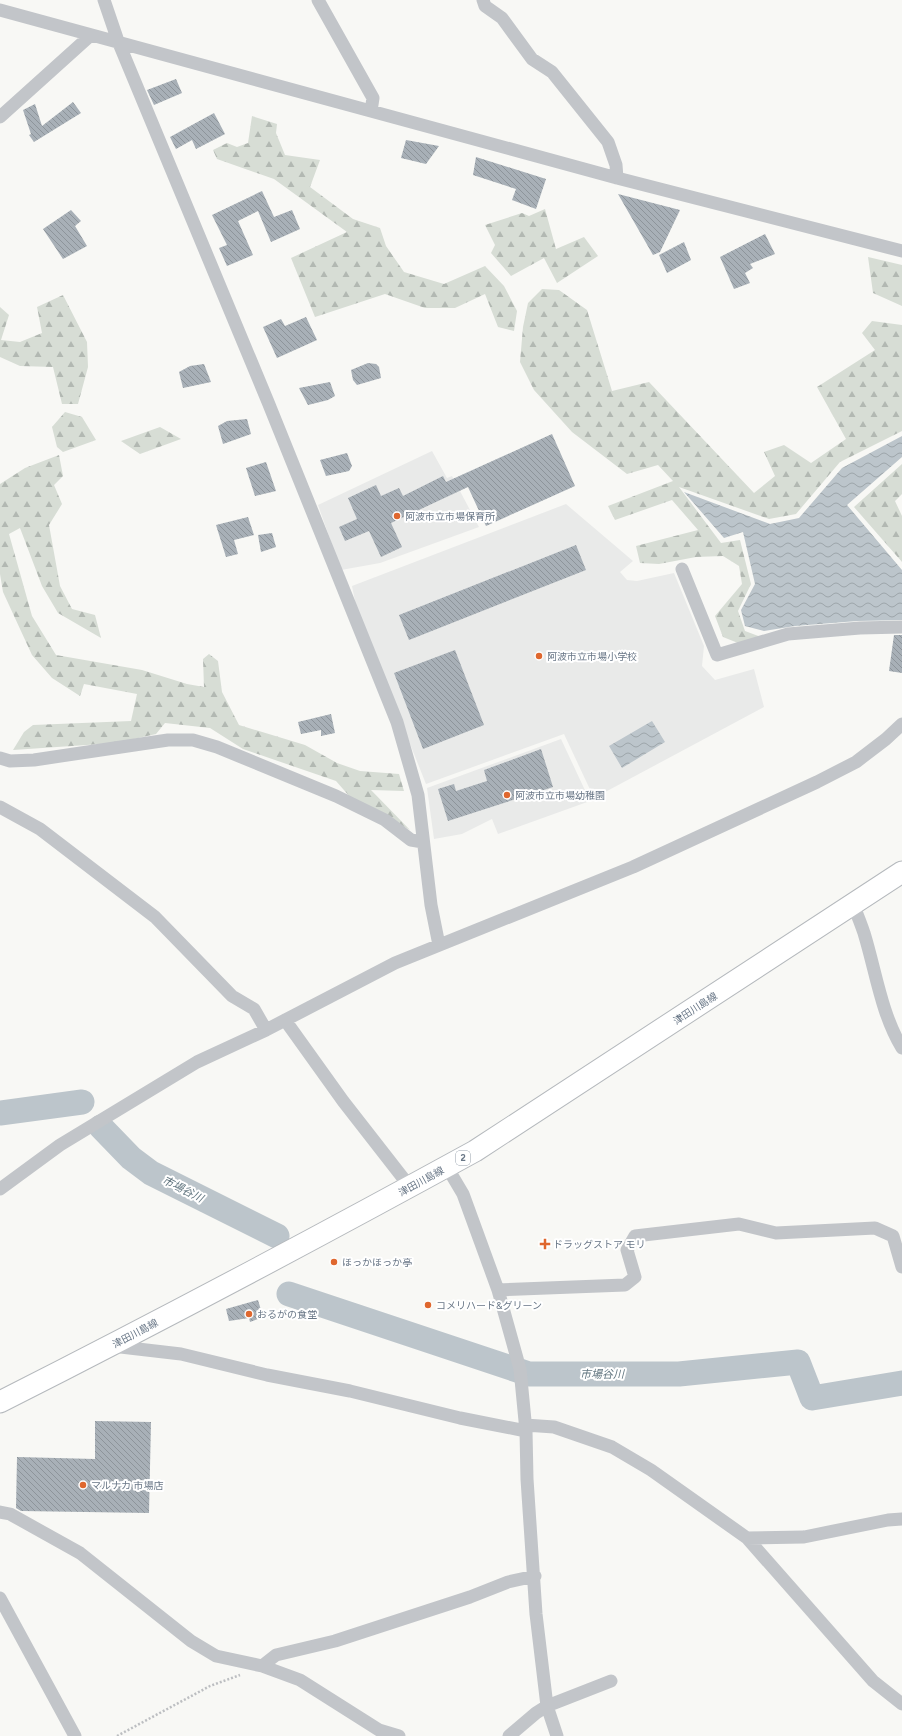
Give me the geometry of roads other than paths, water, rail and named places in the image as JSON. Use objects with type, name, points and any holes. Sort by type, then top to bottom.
[{"type":"main road","name":"津田川島線","points":[[0,1402],[111,1346],[408,1189],[475,1151],[902,872]]},
{"type":"street","points":[[104,0],[118,41],[268,402],[397,722],[418,795],[431,905],[438,945]]},
{"type":"street","points":[[318,0],[373,98],[372,111]]},
{"type":"street","points":[[483,0],[485,6],[502,18],[532,59],[552,72],[608,142],[616,165],[617,178]]},
{"type":"street","points":[[0,10],[617,178],[902,251]]},
{"type":"street","points":[[0,117],[91,35]]},
{"type":"street","points":[[682,569],[717,655],[788,634],[860,628],[902,627]]},
{"type":"street","points":[[0,1189],[60,1145],[197,1062],[266,1030],[394,963],[633,867],[817,782],[856,762],[886,739],[902,724]]},
{"type":"street","points":[[0,758],[10,761],[34,760],[168,740],[193,740],[217,747],[336,796],[385,820],[412,840],[423,842]]},
{"type":"street","points":[[0,807],[40,829],[155,917],[232,996],[254,1010],[266,1030]]},
{"type":"street","points":[[853,904],[864,933],[878,990],[890,1025],[902,1048]]},
{"type":"street","points":[[285,1020],[343,1101],[403,1178],[408,1189]]},
{"type":"street","points":[[447,1167],[463,1194],[498,1290],[520,1372],[535,1576],[536,1614],[547,1706],[557,1736]]},
{"type":"street","points":[[498,1290],[625,1285],[635,1277],[627,1250],[635,1236],[739,1224],[776,1233],[875,1228],[893,1236],[902,1267]]},
{"type":"street","points":[[111,1346],[181,1354],[268,1375],[350,1391],[460,1418],[525,1428],[554,1427],[612,1447],[651,1470],[747,1538],[874,1681],[902,1704]]},
{"type":"street","points":[[0,1512],[10,1514],[80,1553],[190,1641],[216,1656],[262,1666],[300,1680],[379,1730],[399,1736]]},
{"type":"street","points":[[747,1538],[804,1537],[888,1520],[902,1519]]},
{"type":"street","points":[[262,1666],[276,1655],[335,1641],[470,1597],[508,1582],[535,1576]]},
{"type":"street","points":[[0,1598],[75,1736]]},
{"type":"street","points":[[509,1736],[536,1713],[547,1706],[611,1680]]},
{"type":"water","points":[[902,436],[902,457],[847,505],[902,570],[902,620],[857,621],[795,626],[764,631],[745,626],[741,610],[755,584],[743,532],[724,538],[684,492],[770,524],[799,518],[842,468]]},
{"type":"water","points":[[652,721],[665,742],[622,768],[609,746]]},
{"type":"waterway","name":"市場谷川","points":[[0,1113],[82,1102]]},
{"type":"waterway","name":"市場谷川","points":[[101,1127],[131,1158],[151,1173],[277,1236]]},
{"type":"waterway","name":"市場谷川","points":[[289,1294],[529,1374],[679,1374],[798,1362],[812,1398],[902,1383]]},
{"type":"place","name":"阿波市立市場保育所","points":[[397,516]]},
{"type":"place","name":"阿波市立市場小学校","points":[[539,656]]},
{"type":"place","name":"阿波市立市場幼稚園","points":[[507,795]]},
{"type":"place","name":"ドラッグストア モリ","points":[[545,1244]]},
{"type":"place","name":"ほっかほっか亭","points":[[334,1262]]},
{"type":"place","name":"コメリハード&グリーン","points":[[428,1305]]},
{"type":"place","name":"おるがの食堂","points":[[249,1314]]},
{"type":"place","name":"マルナカ 市場店","points":[[83,1485]]}]
